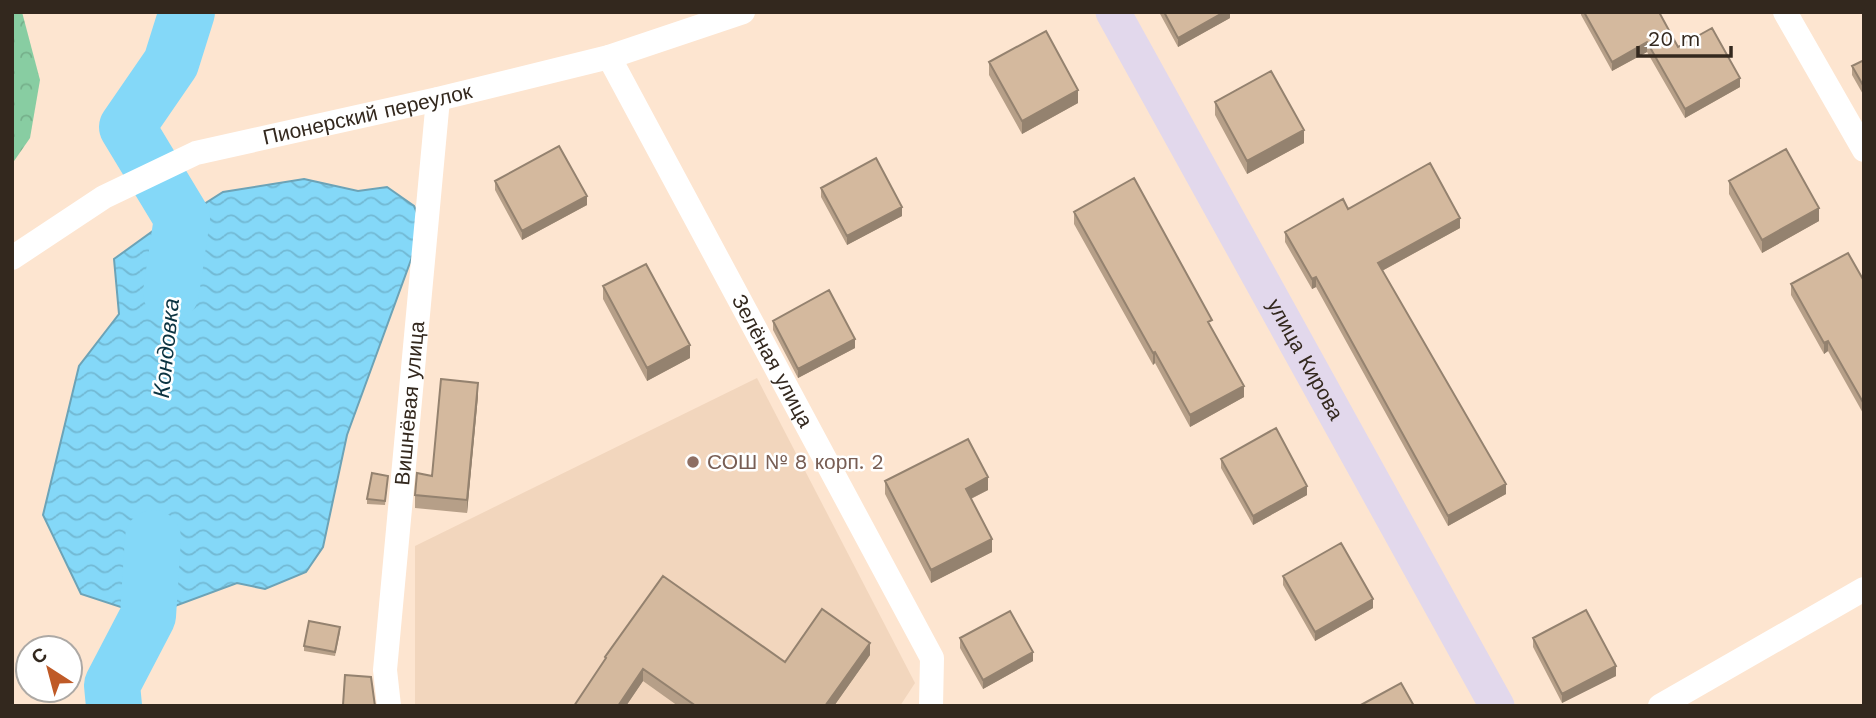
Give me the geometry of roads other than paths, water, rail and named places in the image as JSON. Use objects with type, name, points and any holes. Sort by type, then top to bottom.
[{"type":"street","name":"Пионерский переулок","points":[[12,258],[104,198],[196,153],[610,57],[743,12]]},
{"type":"street","name":"улица Кирова","points":[[1112,12],[1497,706]]},
{"type":"street","points":[[1785,12],[1864,150]]},
{"type":"street","name":"Зелёная улица","points":[[610,57],[933,658],[931,706]]},
{"type":"street","name":"Вишнёвая улица","points":[[389,706],[385,670],[438,99]]},
{"type":"street","points":[[1660,706],[1864,589]]},
{"type":"water","points":[[304,179],[358,191],[387,187],[414,206],[423,227],[347,435],[323,547],[306,572],[265,589],[237,583],[148,616],[81,594],[43,515],[79,366],[119,314],[114,259],[164,223],[182,218],[223,192]]},
{"type":"waterway","name":"Кондовка","points":[[171,293],[182,218],[127,127],[171,63],[187,12]]},
{"type":"waterway","name":"Кондовка","points":[[114,706],[112,685],[148,616],[153,538]]},
{"type":"place","name":"СОШ № 8 корп. 2","points":[[693,462]]}]
